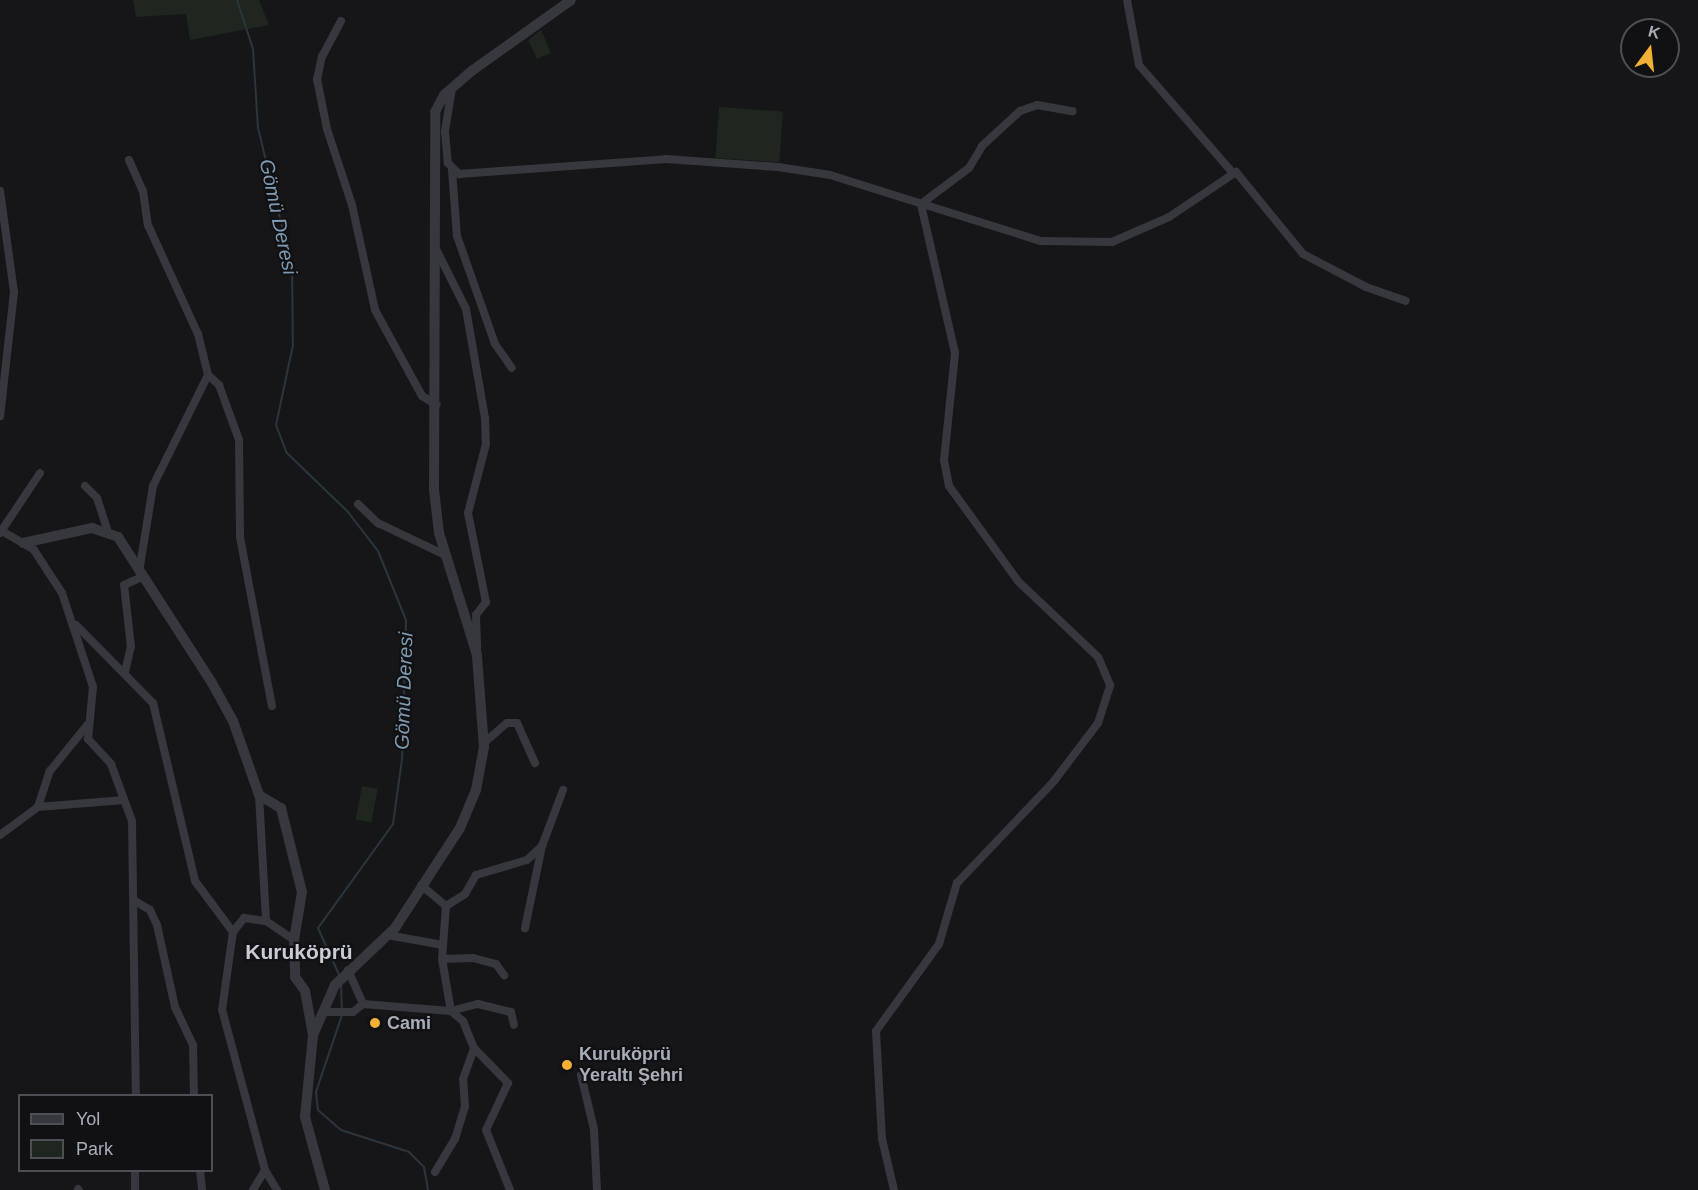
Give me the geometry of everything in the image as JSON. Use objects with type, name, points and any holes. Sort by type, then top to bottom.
[{"type":"street","points":[[477,655],[445,555],[434,490],[437,406],[436,249],[432,128],[435,112],[452,88],[571,0]]},
{"type":"street","points":[[1127,0],[1139,65],[1232,172],[1251,186],[1281,232],[1303,254],[1366,287],[1406,301]]},
{"type":"street","points":[[341,21],[322,56],[317,79],[327,129],[352,205],[375,310],[422,396],[437,406]]},
{"type":"street","points":[[452,88],[445,131],[452,170],[457,236],[495,344],[512,368]]},
{"type":"street","points":[[921,204],[969,168],[982,146],[1020,111],[1046,105],[1072,111]]},
{"type":"street","points":[[129,160],[143,191],[148,225],[198,334],[208,375],[219,385],[240,440],[240,537],[272,706]]},
{"type":"street","points":[[452,170],[475,174],[606,161],[722,162],[830,175],[999,231],[1083,246],[1112,242],[1149,227],[1232,172]]},
{"type":"street","points":[[0,191],[14,292],[0,416]]},
{"type":"street","points":[[894,1190],[882,1139],[876,1031],[939,944],[957,883],[1054,781],[1098,723],[1110,685],[1105,665],[1018,581],[949,486],[944,460],[955,352],[921,204]]},
{"type":"street","points":[[313,1035],[329,1012],[335,985],[348,970],[387,935],[460,828],[476,790],[485,742],[477,655],[476,615],[486,602],[468,513],[486,444],[485,418],[466,309],[436,249]]},
{"type":"street","points":[[141,575],[153,486],[208,375]]},
{"type":"street","points":[[40,473],[2,532],[23,543],[51,569],[74,623],[93,687],[88,739],[111,764],[136,841],[136,1094]]},
{"type":"street","points":[[85,486],[100,506],[107,529],[141,575],[233,721],[259,795],[266,921]]},
{"type":"street","points":[[358,504],[378,524],[445,555]]},
{"type":"street","points":[[23,543],[50,534],[107,529]]},
{"type":"street","points":[[125,672],[131,646],[124,585],[141,575]]},
{"type":"street","points":[[74,623],[125,672],[131,686],[153,703],[195,881],[233,932]]},
{"type":"street","points":[[485,742],[507,723],[517,723],[535,763]]},
{"type":"street","points":[[38,807],[50,771],[88,724]]},
{"type":"street","points":[[525,928],[542,846],[563,790]]},
{"type":"street","points":[[259,795],[281,808],[302,892],[294,939],[296,977],[305,991],[313,1035],[305,1117],[325,1190]]},
{"type":"street","points":[[0,835],[38,807],[124,800]]},
{"type":"street","points":[[446,906],[465,894],[476,875],[527,860],[542,846]]},
{"type":"street","points":[[422,885],[446,906]]},
{"type":"street","points":[[135,901],[150,910],[157,925],[175,1007],[193,1045],[194,1094]]},
{"type":"street","points":[[446,906],[442,959],[451,1011],[463,1021],[474,1048],[508,1083],[486,1130],[510,1190]]},
{"type":"street","points":[[276,1190],[266,1170],[222,1010],[233,932],[244,918],[266,921],[294,939]]},
{"type":"street","points":[[387,935],[443,945]]},
{"type":"street","points":[[442,959],[473,958],[496,964],[504,975]]},
{"type":"street","points":[[348,970],[363,1004]]},
{"type":"street","points":[[329,1012],[353,1012],[363,1004],[451,1011],[478,1004],[511,1012],[514,1025]]},
{"type":"street","points":[[435,1172],[455,1139],[465,1106],[463,1079],[474,1048]]},
{"type":"street","points":[[581,1075],[594,1129],[597,1190]]},
{"type":"street","points":[[253,1190],[266,1170]]},
{"type":"street","points":[[135,1172],[135,1190]]},
{"type":"street","points":[[200,1172],[202,1190]]},
{"type":"green space","points":[[133,0],[259,0],[269,25],[190,40],[186,14],[136,17]]},
{"type":"green space","points":[[541,30],[551,53],[537,59],[528,40]]},
{"type":"green space","points":[[719,107],[783,111],[779,162],[715,158]]},
{"type":"green space","points":[[362,786],[378,789],[371,822],[356,819]]},
{"type":"waterway","name":"Gömü Deresi","points":[[237,0],[253,49],[258,128],[292,268],[293,345],[276,425],[287,453],[348,512],[378,551],[406,620],[402,759],[393,824],[318,928],[340,977]]},
{"type":"waterway","name":"Gömü Deresi","points":[[341,985],[342,1009]]},
{"type":"waterway","name":"Gömü Deresi","points":[[342,1015],[316,1092],[318,1110],[341,1130],[409,1152],[424,1167],[428,1190]]},
{"type":"place","name":"Cami","points":[[375,1023]]},
{"type":"place","name":"Kuruköprü Yeraltı Şehri","points":[[567,1065]]},
{"type":"district","name":"Kuruköprü","points":[[299,952]]}]
